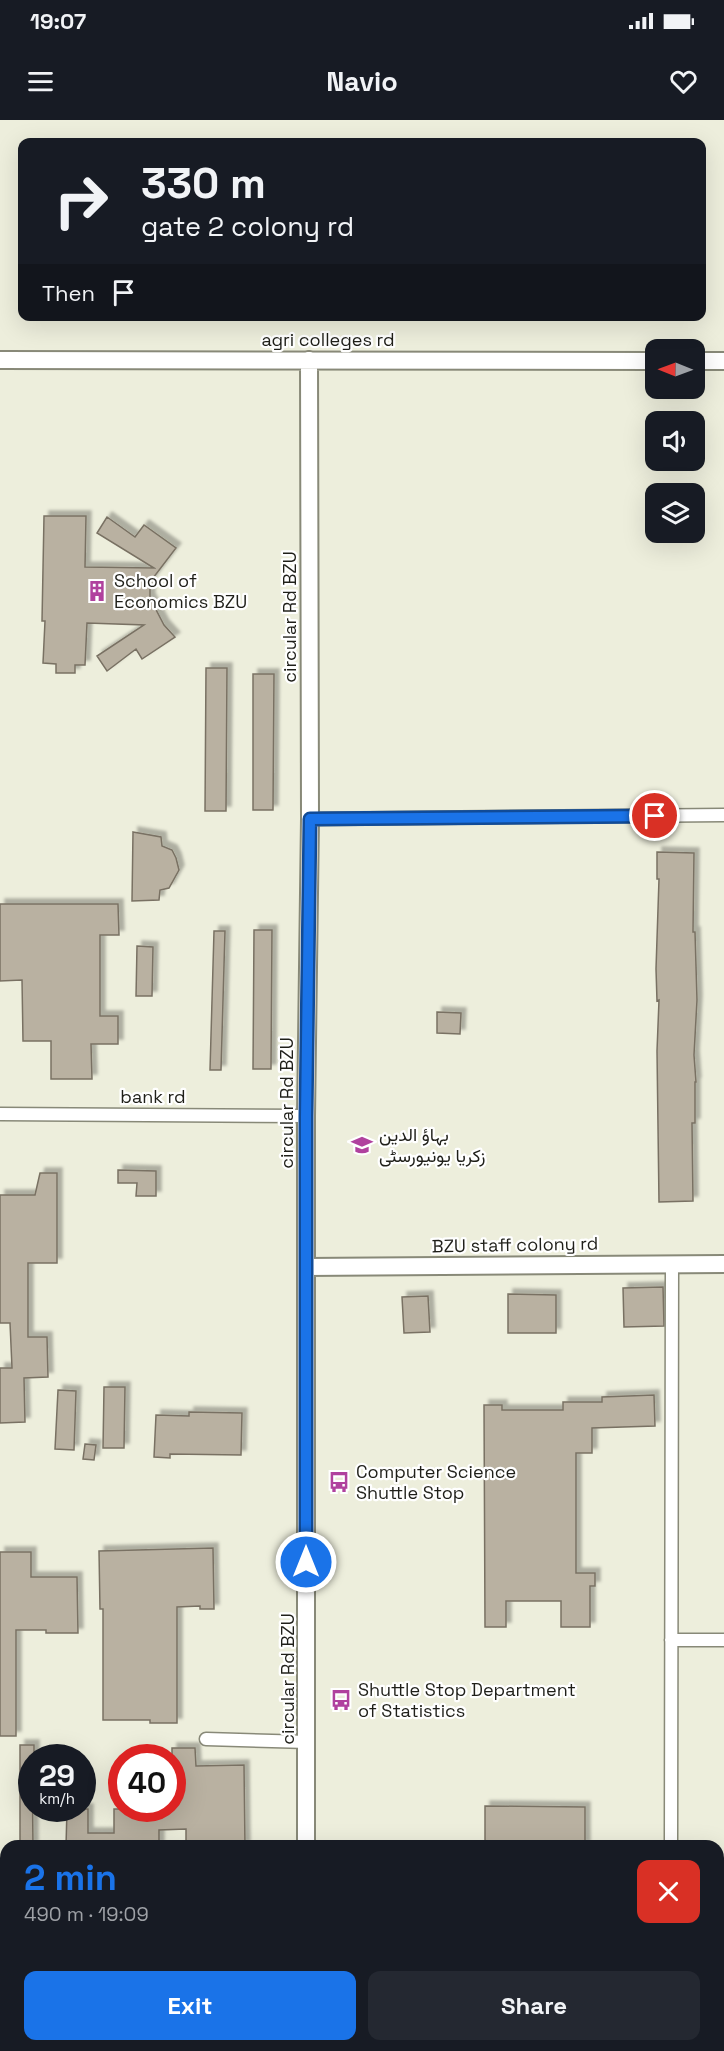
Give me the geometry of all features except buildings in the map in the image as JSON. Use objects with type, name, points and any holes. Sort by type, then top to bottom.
[{"type":"street","name":"agri colleges rd","points":[[0,360],[645,361]]},
{"type":"street","name":"circular Rd BZU","points":[[306,1840],[308,1742],[306,1116],[310,819],[309,360]]},
{"type":"street","points":[[705,361],[724,361]]},
{"type":"street","points":[[310,819],[724,815]]},
{"type":"street","name":"bank rd","points":[[0,1114],[306,1116]]},
{"type":"street","points":[[671,1840],[672,1263]]},
{"type":"street","name":"BZU staff colony rd","points":[[306,1267],[724,1264]]},
{"type":"street","points":[[671,1640],[724,1641]]},
{"type":"street","points":[[206,1739],[308,1742]]},
{"type":"place","name":"School of Economics BZU","points":[[97,591]]},
{"type":"place","name":"بہاؤ الدین زکریا یونیورسٹی","points":[[362,1145]]},
{"type":"place","name":"Computer Science Shuttle Stop","points":[[339,1482]]},
{"type":"place","name":"Shuttle Stop Department of Statistics","points":[[341,1700]]},
{"type":"route","points":[[306,1562],[306,1116],[310,819],[655,816]]}]
